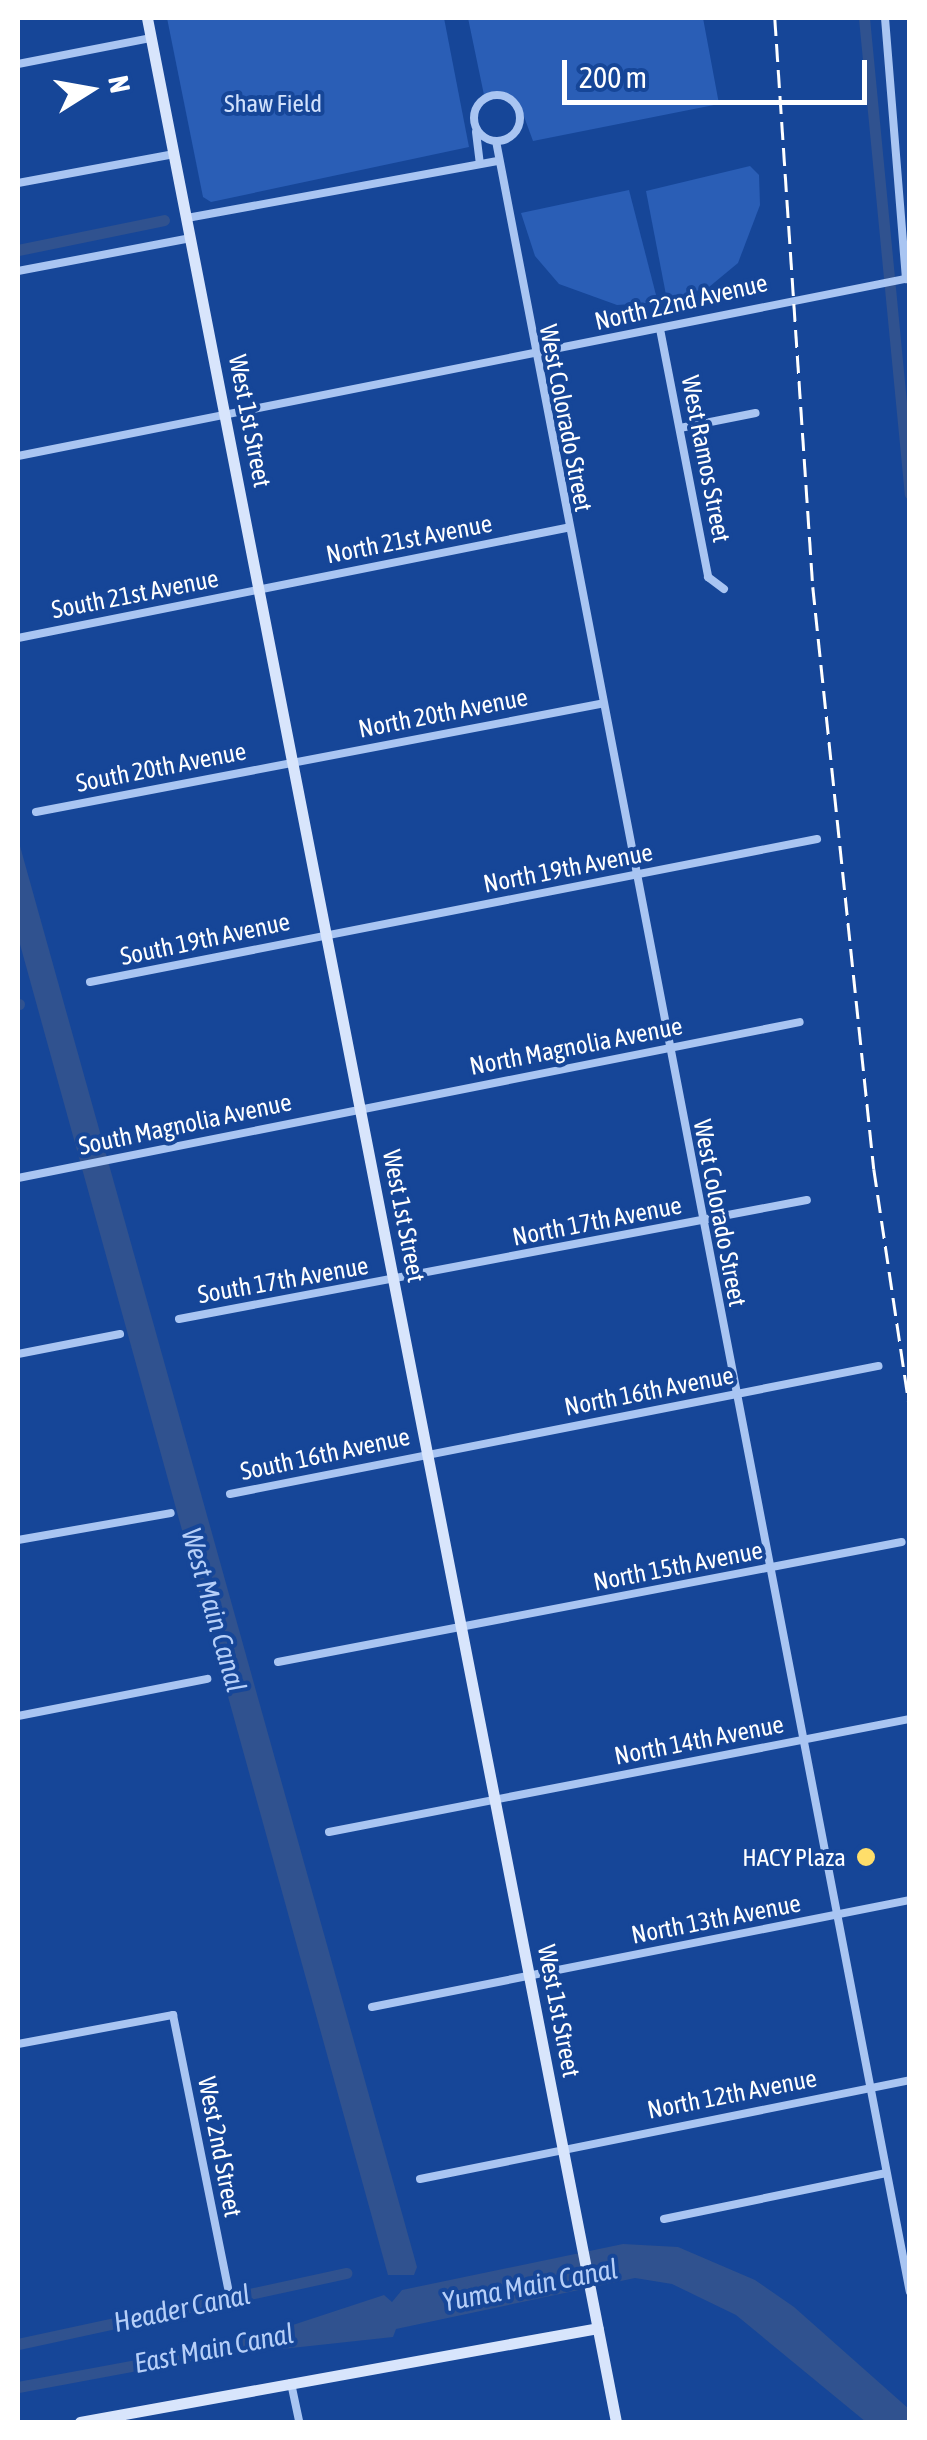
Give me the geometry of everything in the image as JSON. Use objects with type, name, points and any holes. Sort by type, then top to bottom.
[{"type":"main road","name":"West 1st Street","points":[[148,18],[616,2422]]},
{"type":"main road","points":[[80,2422],[598,2328]]},
{"type":"street","points":[[885,18],[908,278]]},
{"type":"street","points":[[18,64],[151,38]]},
{"type":"street","points":[[476,127],[496,141],[518,126],[509,99],[481,102],[476,127],[480,164]]},
{"type":"street","name":"West Colorado Street","points":[[496,141],[566,528],[910,2292]]},
{"type":"street","points":[[18,183],[174,154]]},
{"type":"street","points":[[188,218],[499,161]]},
{"type":"street","points":[[18,271],[192,238]]},
{"type":"street","name":"North 22nd Avenue","points":[[18,456],[908,278]]},
{"type":"street","name":"West Ramos Street","points":[[660,329],[708,577],[724,589]]},
{"type":"street","points":[[680,428],[756,413]]},
{"type":"street","name":"North 21st Avenue","points":[[260,589],[566,528]]},
{"type":"street","name":"South 21st Avenue","points":[[18,638],[260,589]]},
{"type":"street","name":"North 20th Avenue","points":[[293,761],[600,704]]},
{"type":"street","name":"South 20th Avenue","points":[[36,812],[293,761]]},
{"type":"street","name":"North 19th Avenue","points":[[327,934],[816,839]]},
{"type":"street","name":"South 19th Avenue","points":[[90,982],[327,934]]},
{"type":"street","name":"North Magnolia Avenue","points":[[361,1109],[800,1022]]},
{"type":"street","name":"South Magnolia Avenue","points":[[18,1178],[361,1109]]},
{"type":"street","name":"North 17th Avenue","points":[[394,1281],[806,1200]]},
{"type":"street","name":"South 17th Avenue","points":[[180,1319],[394,1281]]},
{"type":"street","points":[[18,1354],[120,1334]]},
{"type":"street","name":"North 16th Avenue","points":[[428,1453],[878,1366]]},
{"type":"street","name":"South 16th Avenue","points":[[230,1494],[428,1453]]},
{"type":"street","points":[[18,1540],[171,1513]]},
{"type":"street","name":"North 15th Avenue","points":[[278,1662],[902,1542]]},
{"type":"street","points":[[18,1716],[206,1679]]},
{"type":"street","name":"North 14th Avenue","points":[[329,1832],[910,1719]]},
{"type":"street","name":"North 13th Avenue","points":[[372,2006],[910,1900]]},
{"type":"street","name":"West 2nd Street","points":[[18,2044],[173,2015],[228,2288]]},
{"type":"street","name":"North 12th Avenue","points":[[420,2179],[563,2147],[910,2080]]},
{"type":"street","points":[[664,2218],[886,2173]]},
{"type":"street","points":[[291,2381],[299,2422]]},
{"type":"green space","name":"Shaw Field","points":[[167,18],[444,18],[469,147],[211,202],[203,197]]},
{"type":"green space","points":[[468,18],[703,18],[719,104],[533,141],[519,103],[505,92],[484,95]]},
{"type":"green space","points":[[750,166],[759,175],[760,205],[738,263],[709,287],[667,300],[646,191]]},
{"type":"green space","points":[[629,190],[656,295],[647,303],[617,305],[559,284],[535,256],[521,213]]},
{"type":"water","name":"West Main Canal","points":[[18,839],[417,2267],[414,2275],[388,2275],[18,937]]},
{"type":"water","name":"Yuma Main Canal","points":[[623,2244],[678,2247],[755,2280],[794,2307],[909,2409],[909,2422],[866,2422],[736,2315],[672,2284],[635,2278],[396,2329],[393,2337],[273,2350],[251,2345],[238,2356],[234,2335],[250,2339],[384,2295],[392,2302],[402,2290]]},
{"type":"waterway","points":[[864,18],[910,494]]},
{"type":"waterway","points":[[18,250],[164,220]]},
{"type":"waterway","name":"Header Canal","points":[[18,2344],[346,2273]]},
{"type":"waterway","name":"East Main Canal","points":[[18,2387],[249,2344]]},
{"type":"railway","points":[[775,18],[813,587],[874,1169],[910,1410]]},
{"type":"place","name":"HACY Plaza","points":[[866,1857]]}]
